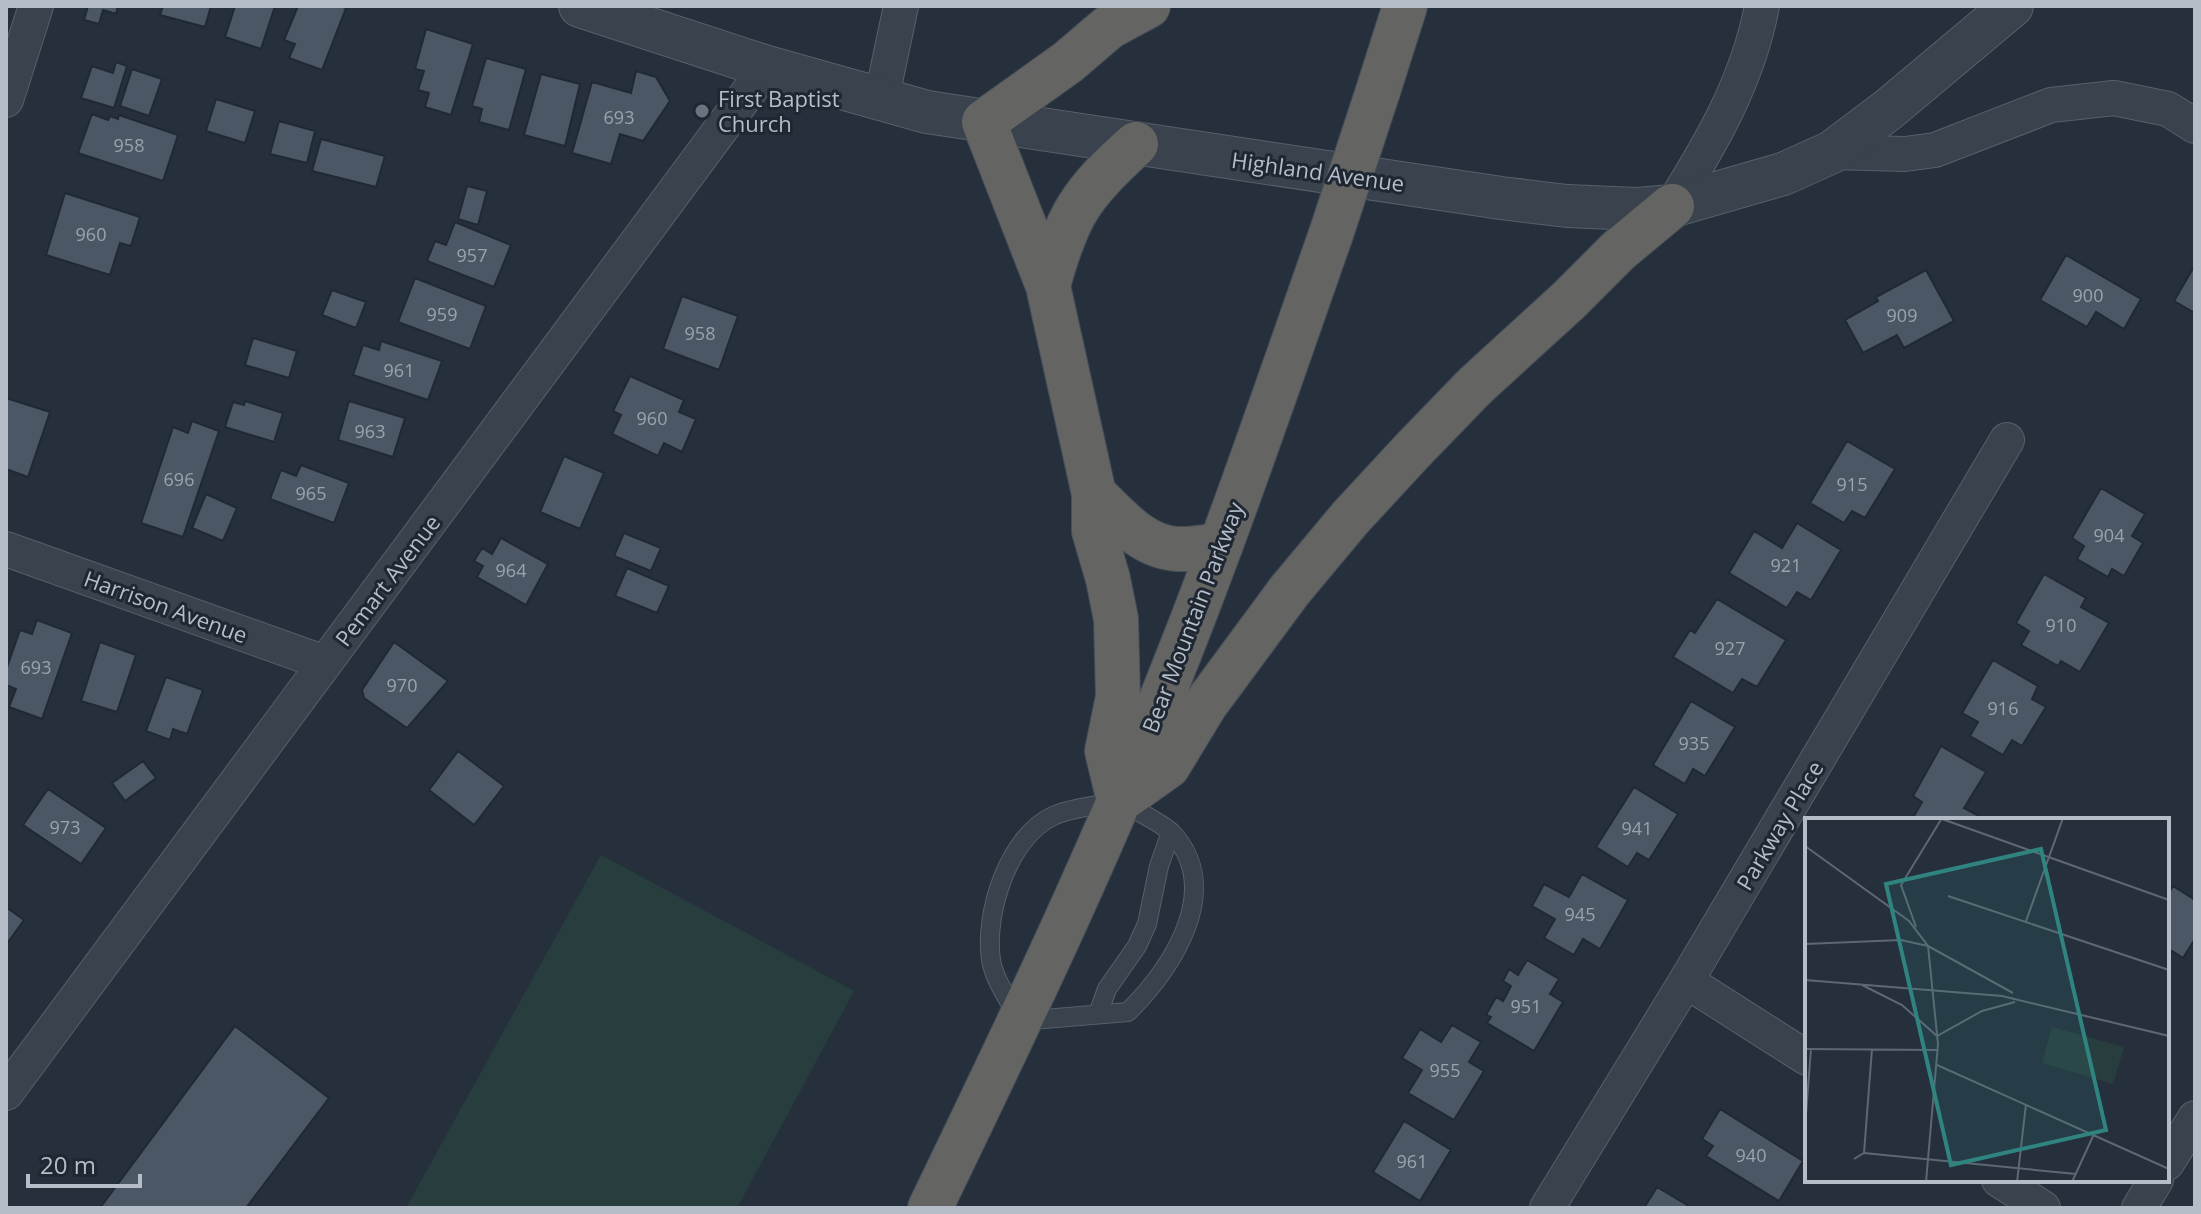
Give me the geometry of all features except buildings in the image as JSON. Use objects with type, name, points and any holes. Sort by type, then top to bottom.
[{"type":"highway","points":[[1148,6],[1109,27],[1061,68],[984,122],[1048,286],[1094,494],[1094,531],[1116,619],[1118,697],[1107,751],[1119,801],[1168,766],[1205,705],[1290,590],[1413,450],[1475,386],[1618,251],[1672,206]]},
{"type":"highway","name":"Bear Mountain Parkway","points":[[930,1208],[1020,1021],[1119,801],[1221,545],[1331,234],[1405,6]]},
{"type":"highway","points":[[1048,286],[1065,228],[1076,208],[1110,168],[1136,144]]},
{"type":"highway","points":[[1094,494],[1141,537],[1160,547],[1180,550],[1221,545]]},
{"type":"street","points":[[6,100],[36,6]]},
{"type":"street","name":"Highland Avenue","points":[[580,6],[881,101],[984,122],[1567,206],[1637,209],[1672,206],[1783,174],[1832,152],[1889,109],[2012,6]]},
{"type":"street","points":[[881,101],[901,6]]},
{"type":"street","points":[[1672,206],[1723,122],[1746,67],[1762,6]]},
{"type":"street","name":"Pemart Avenue","points":[[6,1093],[767,67]]},
{"type":"street","points":[[1832,152],[1905,154],[1935,150],[2051,105],[2114,98],[2168,109],[2195,126]]},
{"type":"street","name":"Parkway Place","points":[[1547,1208],[1686,981],[2007,440]]},
{"type":"street","name":"Harrison Avenue","points":[[6,549],[325,663]]},
{"type":"street","points":[[1686,981],[1805,1057]]},
{"type":"street","points":[[2169,1160],[2195,1118]]},
{"type":"street","points":[[2002,1182],[2043,1208]]},
{"type":"street","points":[[2139,1208],[2155,1182]]},
{"type":"lane","points":[[1119,801],[1171,832],[1189,861],[1194,878],[1193,899],[1178,949],[1149,991],[1128,1012],[1020,1021],[991,962],[994,915],[1005,870],[1031,830],[1054,815],[1119,801]]},
{"type":"lane","points":[[1098,1014],[1107,989],[1137,946],[1147,924],[1159,866],[1171,832]]},
{"type":"green space","points":[[601,855],[854,991],[737,1208],[406,1208]]},
{"type":"place","name":"First Baptist Church","points":[[702,111]]}]
